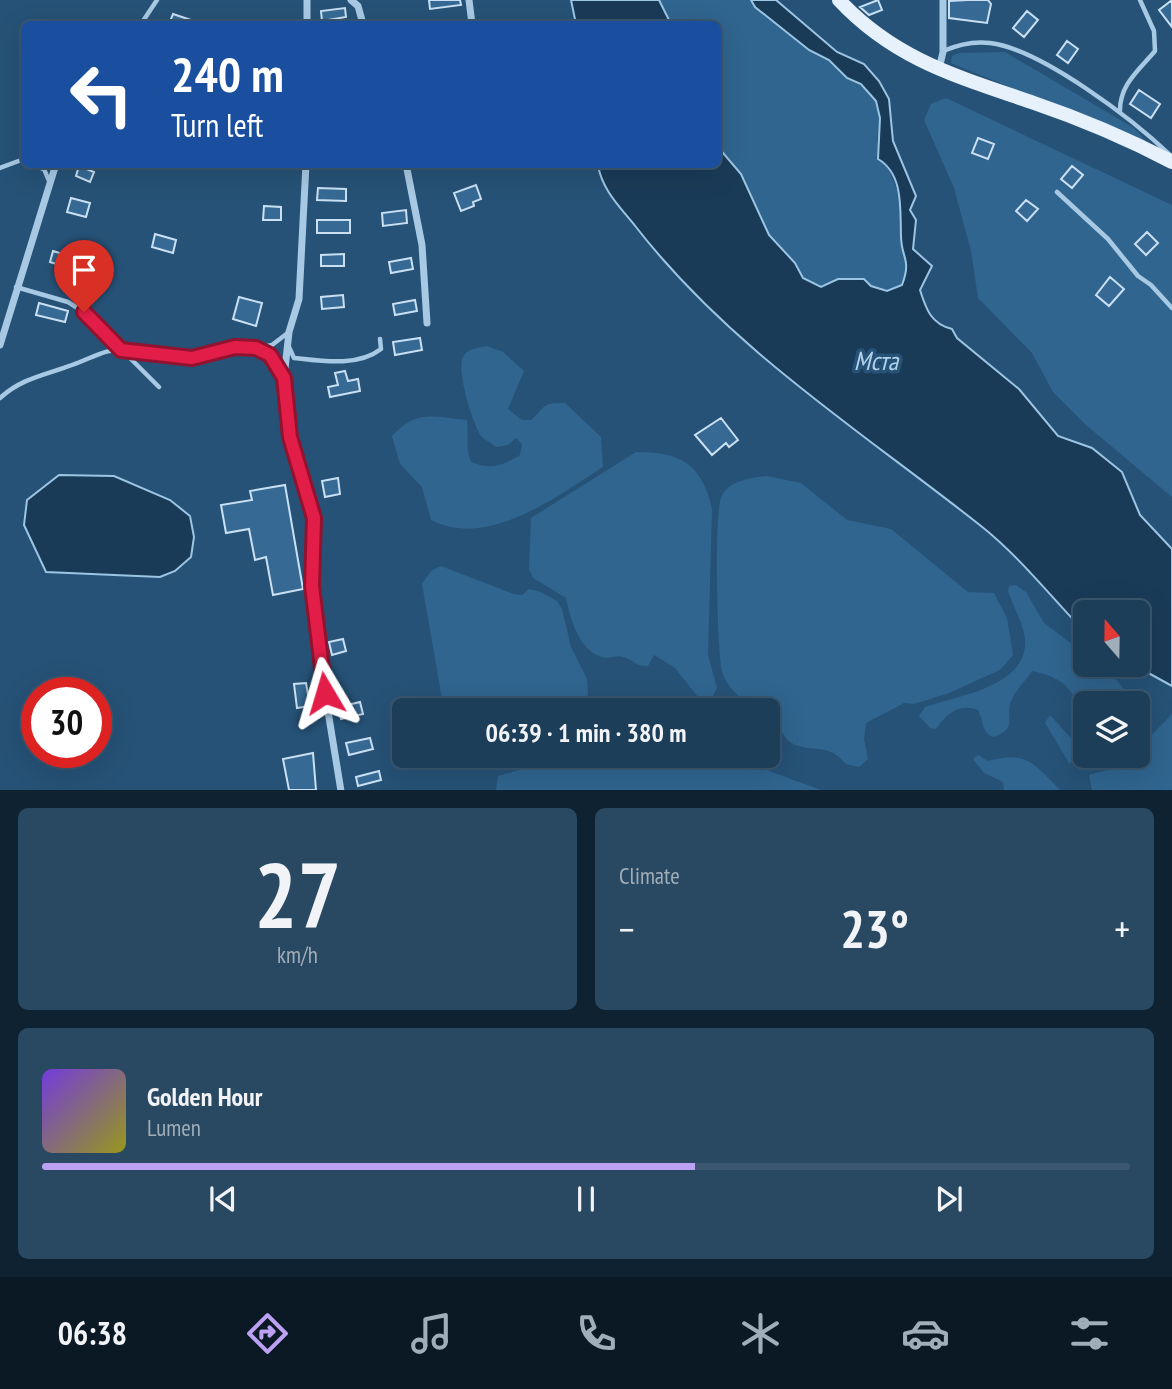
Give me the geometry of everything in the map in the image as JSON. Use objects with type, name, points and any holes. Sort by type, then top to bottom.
[{"type":"main road","points":[[839,0],[879,37],[906,55],[1038,104],[1172,159]]},
{"type":"street","points":[[307,0],[307,21]]},
{"type":"street","points":[[351,0],[358,6],[362,21]]},
{"type":"street","points":[[470,0],[472,21]]},
{"type":"street","points":[[943,0],[943,52],[946,72]]},
{"type":"street","points":[[0,345],[54,168]]},
{"type":"street","points":[[306,168],[299,299],[289,332],[284,378],[290,437],[314,518],[312,586],[325,693],[341,790]]},
{"type":"street","points":[[408,168],[422,246],[427,323]]},
{"type":"lane","points":[[143,21],[157,0]]},
{"type":"lane","points":[[1120,113],[1119,99],[1129,80],[1155,51],[1154,32],[1140,0]]},
{"type":"lane","points":[[943,52],[957,45],[989,42],[1022,51],[1141,127],[1172,159]]},
{"type":"lane","points":[[0,167],[21,164]]},
{"type":"lane","points":[[41,168],[49,181]]},
{"type":"lane","points":[[1057,192],[1108,239],[1138,276],[1151,285],[1172,308]]},
{"type":"lane","points":[[16,287],[68,302],[84,312],[159,387]]},
{"type":"lane","points":[[0,398],[15,384],[75,364],[89,356],[121,350],[192,358],[235,347],[256,348],[272,345],[289,332]]},
{"type":"lane","points":[[288,343],[294,358],[329,362],[370,358],[381,349],[380,339]]},
{"type":"lane","points":[[256,348],[270,355],[284,378]]},
{"type":"shaded area","points":[[659,0],[751,0],[755,7],[809,50],[828,60],[847,78],[861,84],[876,101],[880,118],[877,140],[901,200],[901,236],[908,269],[902,285],[887,291],[838,279],[821,287],[803,278],[795,263],[769,235],[741,174],[721,151],[721,21],[670,21]]},
{"type":"shaded area","points":[[1005,52],[1134,128],[1150,145],[951,63],[952,56],[959,53]]},
{"type":"shaded area","points":[[946,98],[1172,205],[1172,497],[1086,425],[1053,392],[1032,353],[978,298],[971,251],[954,188],[924,120],[931,104]]},
{"type":"shaded area","points":[[487,346],[503,352],[524,371],[508,409],[522,420],[531,420],[547,405],[565,403],[601,437],[603,467],[521,516],[475,528],[453,527],[431,520],[422,487],[400,464],[392,436],[401,427],[418,418],[467,420],[471,462],[496,466],[520,455],[522,444],[516,438],[508,445],[496,447],[482,437],[470,410],[461,364],[463,357],[470,350]]},
{"type":"shaded area","points":[[636,452],[665,454],[687,463],[702,481],[712,509],[708,655],[717,688],[712,698],[698,697],[675,668],[654,655],[648,666],[644,666],[621,656],[606,658],[589,650],[574,626],[566,598],[533,578],[529,569],[531,518]]},
{"type":"shaded area","points":[[767,476],[801,483],[847,520],[891,529],[968,592],[994,593],[1007,618],[1013,655],[1000,670],[949,693],[914,704],[904,703],[866,723],[864,739],[868,759],[859,767],[846,764],[832,752],[805,748],[790,742],[780,729],[780,698],[741,698],[728,685],[722,671],[717,583],[719,510],[724,492],[747,479]]},
{"type":"shaded area","points":[[441,566],[514,594],[522,595],[529,589],[557,601],[562,609],[571,647],[587,679],[587,698],[442,698],[422,584],[431,571]]},
{"type":"shaded area","points":[[1016,585],[1026,592],[1044,623],[1073,645],[1073,677],[1113,677],[1125,691],[1073,691],[1073,696],[1061,682],[1032,671],[1012,699],[1009,726],[1002,733],[994,737],[990,735],[985,730],[978,710],[971,708],[954,711],[936,729],[930,728],[919,716],[925,707],[990,686],[1016,668],[1023,655],[1025,638],[1008,591],[1009,586]]},
{"type":"shaded area","points":[[1172,714],[1172,790],[1092,790],[1089,775],[1114,768],[1150,768],[1150,737]]},
{"type":"shaded area","points":[[1050,715],[1073,740],[1073,762],[1069,763],[1045,723]]},
{"type":"shaded area","points":[[978,755],[988,761],[1021,758],[1036,766],[1060,790],[1004,790],[1003,782],[984,773],[973,759]]},
{"type":"shaded area","points":[[526,768],[765,768],[821,790],[496,790],[498,776]]},
{"type":"water","points":[[571,0],[659,0],[670,21],[575,21]]},
{"type":"water","name":"Мста","points":[[751,0],[776,0],[837,52],[864,64],[879,81],[889,99],[893,141],[916,196],[910,210],[916,220],[913,249],[932,266],[920,290],[930,315],[952,329],[957,338],[1019,389],[1058,436],[1092,448],[1122,472],[1140,515],[1172,549],[1172,686],[1150,674],[1150,600],[1073,600],[1073,619],[1022,563],[981,526],[799,387],[713,312],[673,271],[618,205],[603,182],[599,168],[721,168],[721,151],[741,174],[769,235],[795,263],[803,278],[821,287],[838,279],[864,279],[871,286],[887,291],[902,285],[906,264],[901,243],[899,193],[892,174],[878,159],[880,118],[876,101],[861,84],[847,78],[829,60],[809,50],[755,7]]},
{"type":"water","points":[[59,475],[114,476],[170,500],[190,516],[194,537],[191,557],[175,571],[160,577],[46,572],[24,525],[27,500]]},
{"type":"building","points":[[429,0],[460,0],[461,5],[430,9]]},
{"type":"building","points":[[878,0],[882,10],[869,15],[860,7]]},
{"type":"building","points":[[988,0],[991,4],[987,23],[949,18],[949,1]]},
{"type":"building","points":[[1172,0],[1172,27],[1159,10]]},
{"type":"building","points":[[345,8],[346,17],[322,21],[321,11]]},
{"type":"building","points":[[1027,11],[1038,20],[1024,37],[1013,28]]},
{"type":"building","points":[[173,14],[194,21],[170,21]]},
{"type":"building","points":[[1067,41],[1078,49],[1068,63],[1057,55]]},
{"type":"building","points":[[1139,90],[1160,104],[1151,118],[1130,104]]},
{"type":"building","points":[[978,138],[994,144],[988,159],[972,153]]},
{"type":"building","points":[[1072,166],[1083,175],[1072,188],[1061,179]]},
{"type":"building","points":[[78,168],[94,172],[90,182],[76,176]]},
{"type":"building","points":[[476,185],[481,199],[473,202],[474,206],[461,211],[454,193]]},
{"type":"building","points":[[318,188],[346,189],[346,201],[317,200]]},
{"type":"building","points":[[71,198],[90,203],[86,217],[67,212]]},
{"type":"building","points":[[1026,200],[1038,209],[1027,221],[1016,211]]},
{"type":"building","points":[[264,206],[281,207],[281,220],[263,220]]},
{"type":"building","points":[[406,210],[407,223],[383,226],[382,213]]},
{"type":"building","points":[[317,220],[350,220],[350,233],[317,233]]},
{"type":"building","points":[[1147,232],[1158,243],[1146,255],[1135,244]]},
{"type":"building","points":[[155,234],[176,240],[173,253],[152,247]]},
{"type":"building","points":[[53,251],[79,259],[76,270],[50,262]]},
{"type":"building","points":[[344,254],[344,266],[321,266],[321,255]]},
{"type":"building","points":[[411,258],[413,269],[391,273],[389,262]]},
{"type":"building","points":[[1110,277],[1124,289],[1109,306],[1096,295]]},
{"type":"building","points":[[343,295],[344,307],[322,309],[321,297]]},
{"type":"building","points":[[239,297],[262,303],[256,326],[233,319]]},
{"type":"building","points":[[415,300],[417,311],[395,315],[393,304]]},
{"type":"building","points":[[39,303],[68,311],[65,322],[36,315]]},
{"type":"building","points":[[420,338],[422,350],[395,355],[393,342]]},
{"type":"building","points":[[345,371],[348,381],[358,379],[360,391],[330,397],[328,387],[338,385],[335,373]]},
{"type":"building","points":[[721,418],[738,440],[729,447],[726,443],[712,455],[695,435]]},
{"type":"building","points":[[338,478],[340,494],[325,497],[322,481]]},
{"type":"building","points":[[285,485],[303,589],[273,595],[266,557],[255,560],[249,529],[226,533],[221,505],[252,500],[250,491]]},
{"type":"building","points":[[343,639],[346,651],[332,655],[329,642]]},
{"type":"building","points":[[306,683],[310,706],[297,708],[294,684]]},
{"type":"building","points":[[360,702],[363,714],[341,719],[339,707]]},
{"type":"building","points":[[370,738],[373,749],[349,755],[346,743]]},
{"type":"building","points":[[313,753],[316,790],[289,790],[283,759]]},
{"type":"building","points":[[379,771],[381,780],[358,786],[356,777]]},
{"type":"route","points":[[84,312],[121,350],[192,358],[235,347],[256,348],[270,355],[284,378],[290,437],[314,518],[312,586],[325,693]]}]
